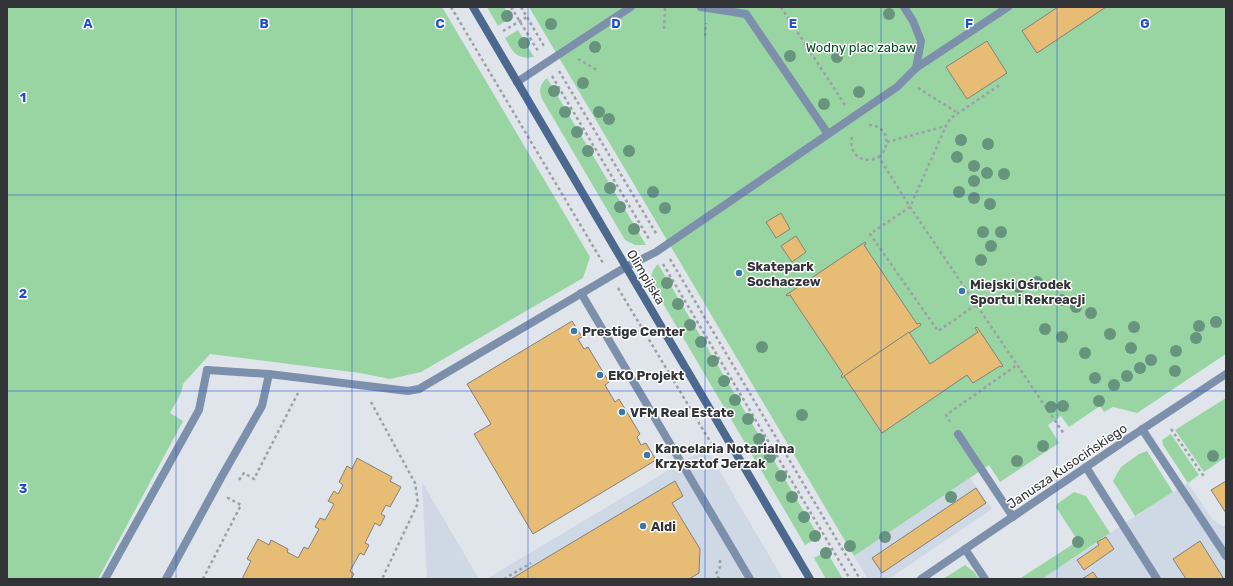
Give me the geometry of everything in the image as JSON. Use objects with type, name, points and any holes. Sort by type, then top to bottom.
[{"type":"street","name":"Olimpijska","points":[[473,7],[810,579]]},
{"type":"street","points":[[517,82],[631,7]]},
{"type":"street","points":[[701,7],[746,14],[828,134]]},
{"type":"street","points":[[904,7],[913,21],[921,42],[916,68]]},
{"type":"street","points":[[105,579],[199,410],[207,370],[269,374],[408,391],[419,389],[626,267],[660,250],[897,87],[916,68],[1008,7]]},
{"type":"street","points":[[581,293],[750,579]]},
{"type":"street","points":[[166,579],[262,406],[269,374]]},
{"type":"street","name":"Janusza Kusocińskiego","points":[[921,579],[1142,429],[1226,374]]},
{"type":"street","points":[[1142,429],[1226,556]]},
{"type":"street","points":[[958,434],[1013,517]]},
{"type":"street","points":[[1086,467],[1157,579]]},
{"type":"street","points":[[965,549],[985,579]]},
{"type":"path","points":[[452,7],[711,444]]},
{"type":"path","points":[[511,7],[549,62],[660,250],[860,579]]},
{"type":"path","points":[[521,7],[549,62],[660,250],[850,579]]},
{"type":"path","points":[[664,29],[665,7]]},
{"type":"path","points":[[781,7],[860,127]]},
{"type":"path","points":[[907,77],[918,88],[958,113]]},
{"type":"path","points":[[976,305],[938,331],[870,234],[910,207],[951,118],[1001,84]]},
{"type":"path","points":[[871,125],[877,126],[882,130],[886,136],[887,142],[884,153],[874,160],[868,160],[863,159],[854,152],[851,141],[855,131],[860,127],[871,125]]},
{"type":"path","points":[[887,142],[946,126]]},
{"type":"path","points":[[879,157],[910,207],[1064,434]]},
{"type":"path","points":[[958,434],[946,415],[1017,365]]},
{"type":"path","points":[[236,484],[244,473],[254,479],[298,393]]},
{"type":"path","points":[[370,402],[415,483],[418,503],[382,579]]},
{"type":"path","points":[[1171,429],[1205,478]]},
{"type":"path","points":[[203,579],[241,505],[228,498],[231,493]]},
{"type":"path","points":[[504,579],[531,563]]},
{"type":"shaded area","points":[[706,448],[783,579],[486,579]]},
{"type":"shaded area","points":[[970,478],[992,509],[889,579],[868,579],[854,556]]},
{"type":"shaded area","points":[[422,482],[479,579],[427,579]]},
{"type":"shaded area","points":[[1188,483],[1212,519],[1222,526],[1226,526],[1226,579],[1042,579],[1140,513]]},
{"type":"green space","points":[[7,7],[442,7],[590,257],[583,278],[421,372],[390,379],[360,373],[210,354],[183,384],[181,393],[170,413],[183,421],[98,579],[7,579]]},
{"type":"green space","points":[[487,7],[504,7],[511,18],[498,26]]},
{"type":"green space","name":"Miejski Ośrodek Sportu i Rekreacji","points":[[529,7],[1226,7],[1226,354],[1137,413],[1113,407],[1104,412],[1100,406],[1069,427],[1061,416],[1048,425],[1059,443],[1000,482],[989,465],[854,556]]},
{"type":"green space","points":[[518,30],[534,57],[528,58],[519,56],[510,47],[505,38]]},
{"type":"green space","points":[[547,78],[646,245],[635,245],[625,240],[542,99],[540,88],[542,83]]},
{"type":"green space","points":[[658,264],[819,537],[805,545],[651,283],[652,273]]},
{"type":"green space","points":[[1226,398],[1226,457],[1204,472],[1175,430]]},
{"type":"green space","points":[[1171,434],[1199,475],[1188,483],[1163,445],[1162,440]]},
{"type":"green space","points":[[1147,451],[1173,492],[1135,516],[1113,481],[1121,467],[1139,454]]},
{"type":"green space","points":[[1074,492],[1086,496],[1110,533],[1042,579],[1019,579],[1078,541],[1056,507],[1057,504]]},
{"type":"green space","points":[[826,551],[843,579],[826,579],[814,558]]},
{"type":"green space","points":[[965,565],[974,572],[979,579],[943,579]]},
{"type":"building","points":[[1058,7],[1106,7],[1037,53],[1022,31]]},
{"type":"building","points":[[987,41],[1007,73],[967,99],[946,67]]},
{"type":"building","points":[[781,213],[790,229],[776,238],[766,222]]},
{"type":"building","points":[[796,236],[806,252],[792,262],[781,246]]},
{"type":"building","points":[[865,242],[866,244],[864,245],[917,324],[920,323],[921,325],[842,378],[841,376],[843,374],[790,295],[786,295]]},
{"type":"building","points":[[572,321],[582,337],[578,339],[584,349],[588,347],[609,382],[605,385],[615,402],[619,399],[640,434],[637,437],[641,445],[646,443],[656,460],[533,534],[474,434],[491,424],[467,384]]},
{"type":"building","points":[[977,327],[1003,366],[1000,366],[973,383],[967,375],[882,433],[844,376],[909,332],[930,364],[978,332],[975,328]]},
{"type":"building","points":[[357,458],[392,477],[390,481],[401,487],[390,507],[386,505],[381,514],[385,516],[380,526],[375,523],[365,543],[369,545],[364,555],[360,553],[350,571],[354,574],[351,579],[242,579],[251,561],[247,559],[258,539],[269,545],[271,540],[288,549],[287,552],[298,558],[304,547],[308,549],[319,529],[315,527],[320,518],[325,520],[334,504],[328,501],[334,491],[338,494],[343,485],[339,482],[347,466],[352,469]]},
{"type":"building","name":"Aldi","points":[[675,481],[683,496],[672,503],[700,549],[699,573],[689,579],[511,579]]},
{"type":"building","points":[[1226,481],[1226,513],[1211,490]]},
{"type":"building","points":[[976,488],[986,503],[882,573],[872,558]]},
{"type":"building","points":[[1106,537],[1114,549],[1084,570],[1077,560],[1099,545],[1097,542]]},
{"type":"building","points":[[1200,541],[1224,579],[1186,579],[1173,559]]},
{"type":"building","points":[[1093,572],[1098,579],[1082,579]]},
{"type":"place","name":"Skatepark Sochaczew","points":[[739,273]]},
{"type":"place","name":"Miejski Ośrodek Sportu i Rekreacji","points":[[962,291]]},
{"type":"place","name":"Prestige Center","points":[[574,331]]},
{"type":"place","name":"EKO Projekt","points":[[600,375]]},
{"type":"place","name":"VFM Real Estate","points":[[622,412]]},
{"type":"place","name":"Kancelaria Notarialna Krzysztof Jerzak","points":[[647,455]]},
{"type":"place","name":"Aldi","points":[[643,526]]},
{"type":"park label","name":"Wodny plac zabaw","points":[[861,47]]}]
